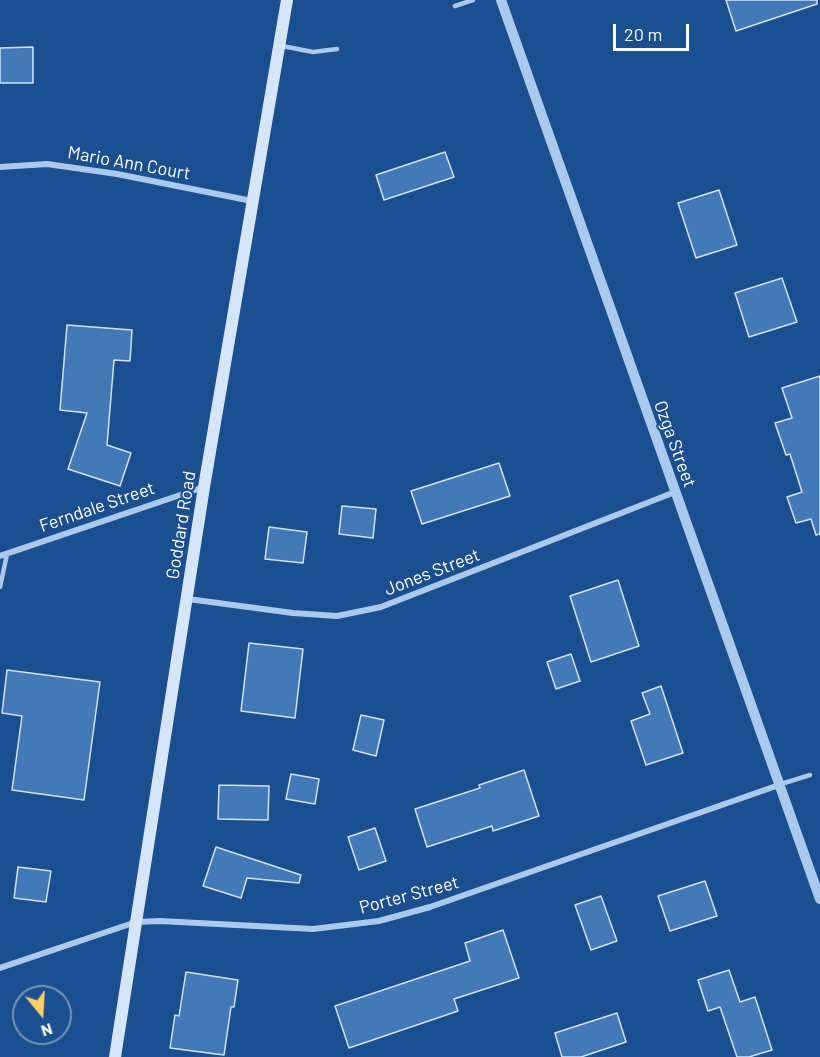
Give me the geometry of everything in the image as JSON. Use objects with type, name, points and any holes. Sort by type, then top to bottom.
[{"type":"main road","name":"Goddard Road","points":[[115,1057],[204,487],[287,0]]},
{"type":"street","name":"Ozga Street","points":[[501,0],[820,900]]},
{"type":"street","name":"Mario Ann Court","points":[[0,167],[47,164],[117,174],[252,201]]},
{"type":"street","name":"Ferndale Street","points":[[3,555],[204,487]]},
{"type":"street","name":"Jones Street","points":[[188,599],[293,613],[337,615],[381,607],[675,492]]},
{"type":"street","name":"Porter Street","points":[[0,968],[136,922],[160,921],[313,929],[379,921],[430,907],[779,785]]},
{"type":"lane","points":[[455,6],[472,0]]},
{"type":"lane","points":[[279,46],[313,52],[337,49]]},
{"type":"lane","points":[[0,587],[3,555]]},
{"type":"lane","points":[[779,785],[810,775]]},
{"type":"building","points":[[726,0],[817,0],[817,4],[736,31]]},
{"type":"building","points":[[33,47],[33,83],[0,83],[0,48]]},
{"type":"building","points":[[445,152],[454,177],[384,200],[376,175]]},
{"type":"building","points":[[719,190],[737,245],[696,258],[678,203]]},
{"type":"building","points":[[782,278],[797,322],[749,337],[735,293]]},
{"type":"building","points":[[67,325],[132,330],[130,361],[114,360],[107,445],[131,453],[120,486],[68,469],[87,413],[60,410]]},
{"type":"building","points":[[820,376],[820,534],[816,535],[811,519],[796,523],[787,497],[802,492],[790,454],[786,455],[775,423],[792,418],[782,388]]},
{"type":"building","points":[[499,463],[510,496],[422,524],[411,491]]},
{"type":"building","points":[[342,506],[376,509],[373,538],[339,534]]},
{"type":"building","points":[[269,527],[307,532],[303,563],[265,559]]},
{"type":"building","points":[[618,580],[639,646],[591,662],[570,596]]},
{"type":"building","points":[[249,643],[303,649],[295,718],[241,711]]},
{"type":"building","points":[[571,654],[580,681],[556,689],[547,662]]},
{"type":"building","points":[[7,670],[100,682],[84,800],[12,790],[22,716],[2,713]]},
{"type":"building","points":[[661,686],[683,753],[646,765],[631,721],[650,714],[642,693]]},
{"type":"building","points":[[361,715],[384,720],[376,756],[353,750]]},
{"type":"building","points":[[524,770],[539,816],[493,831],[492,826],[427,847],[415,809],[480,788],[479,785]]},
{"type":"building","points":[[291,774],[319,779],[315,804],[286,799]]},
{"type":"building","points":[[219,785],[269,786],[268,820],[218,819]]},
{"type":"building","points":[[375,828],[386,861],[359,870],[348,837]]},
{"type":"building","points":[[216,847],[301,875],[299,883],[247,878],[241,898],[203,886]]},
{"type":"building","points":[[18,867],[51,871],[46,902],[14,898]]},
{"type":"building","points":[[705,881],[717,916],[670,931],[658,896]]},
{"type":"building","points":[[601,896],[617,941],[591,950],[575,905]]},
{"type":"building","points":[[503,930],[519,978],[454,999],[458,1011],[349,1048],[335,1006],[470,961],[465,943]]},
{"type":"building","points":[[729,970],[740,1002],[755,997],[772,1050],[749,1057],[737,1057],[720,1007],[708,1011],[698,980]]},
{"type":"building","points":[[186,972],[238,980],[234,1007],[231,1007],[224,1055],[170,1048],[175,1015],[179,1016]]},
{"type":"building","points":[[617,1013],[626,1042],[581,1057],[562,1057],[555,1033]]}]
